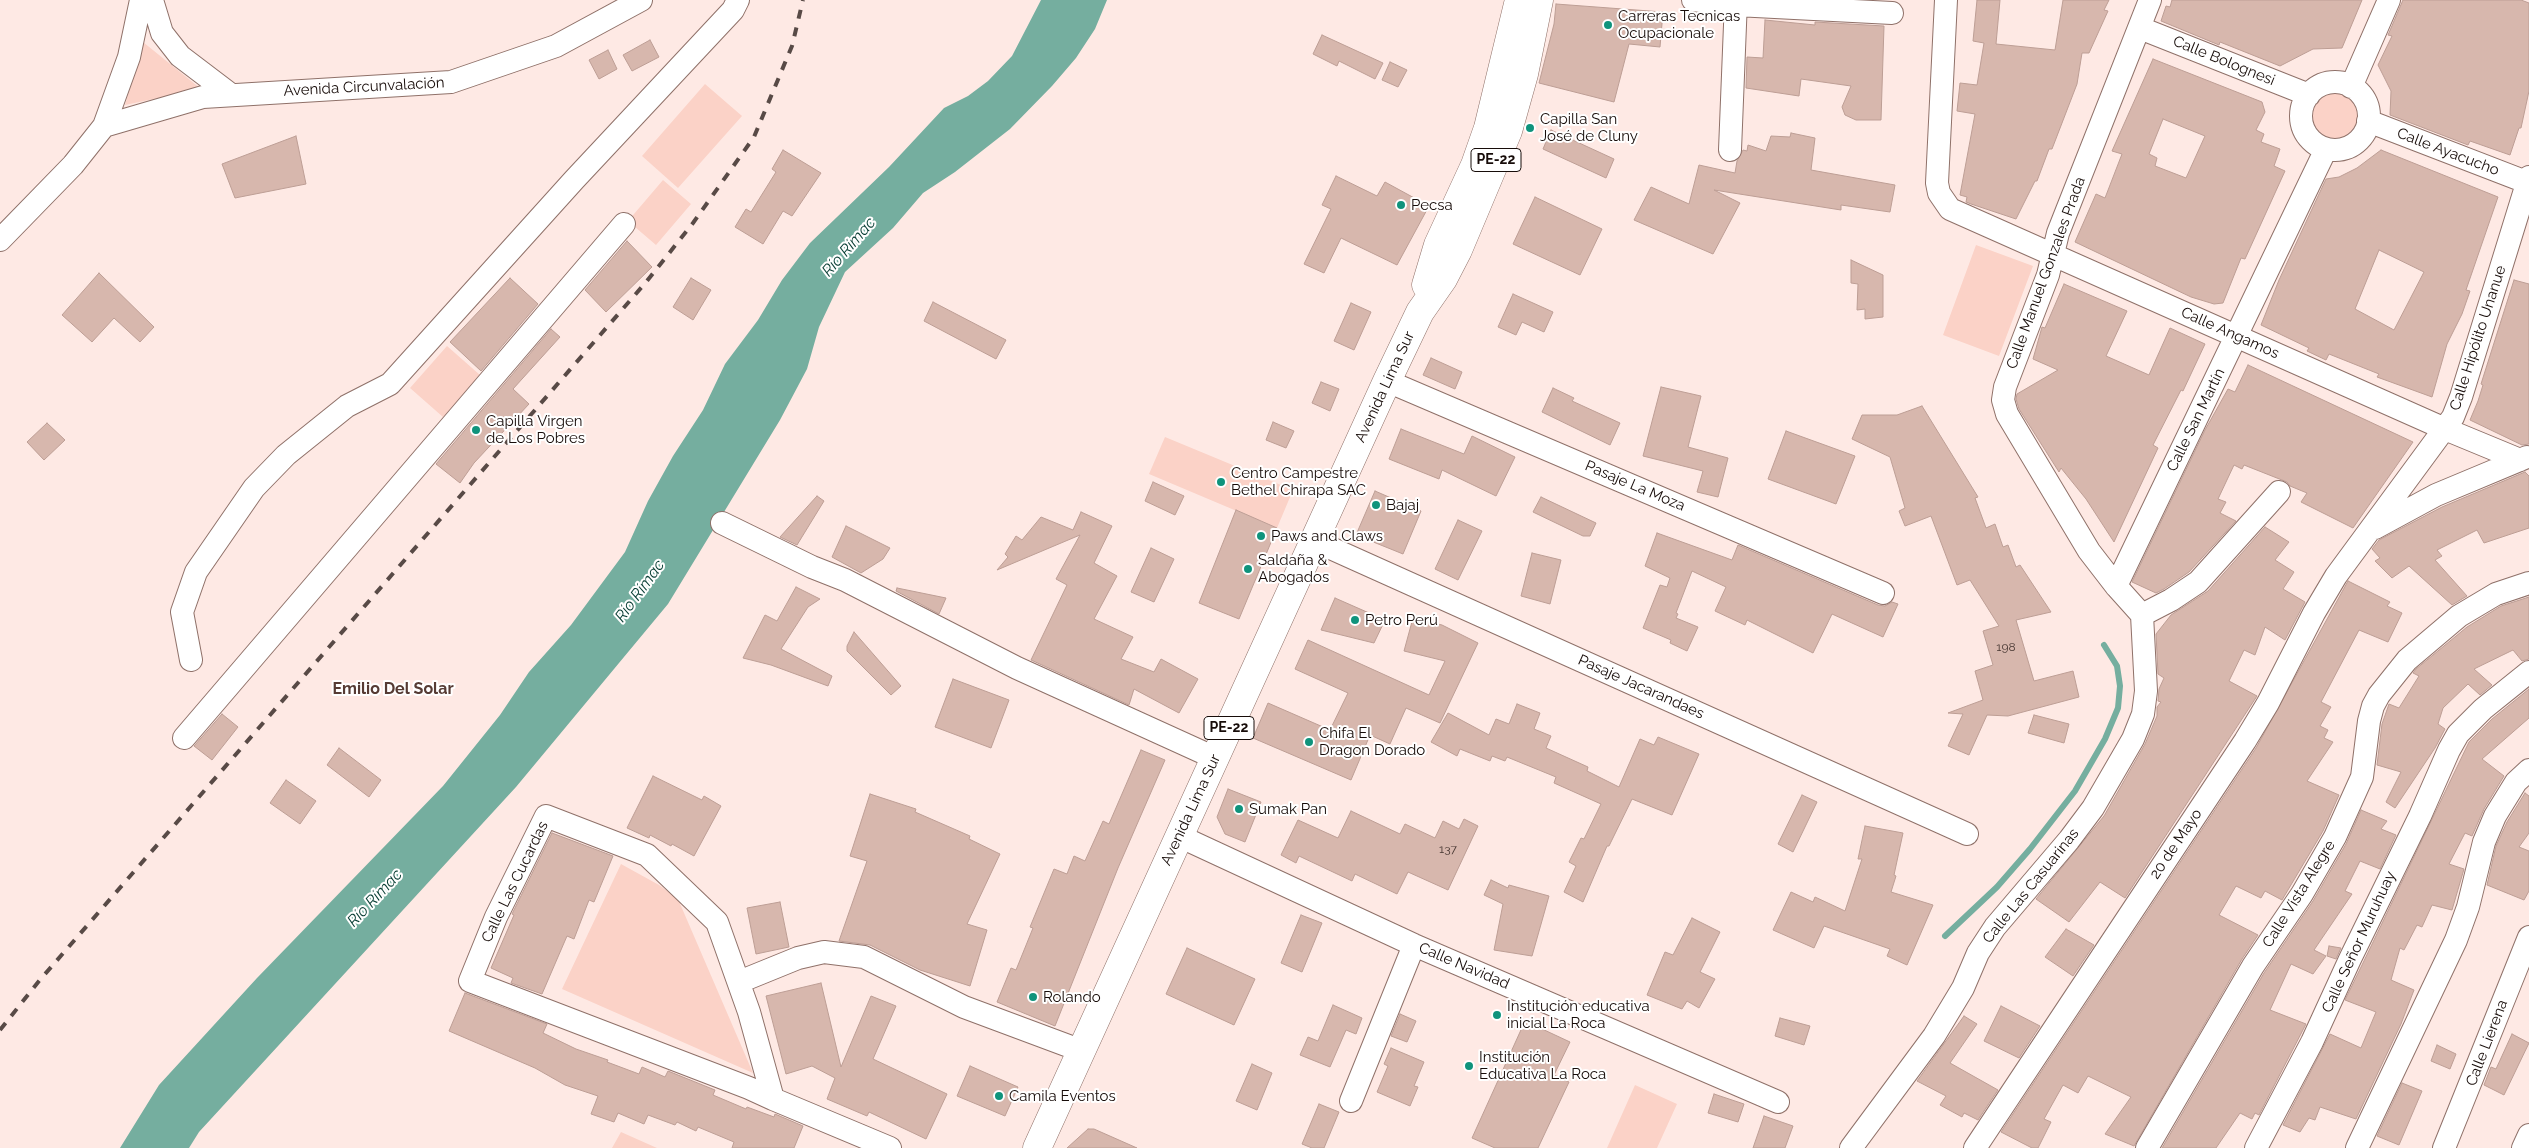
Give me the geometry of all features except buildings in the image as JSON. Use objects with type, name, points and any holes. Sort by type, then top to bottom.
[{"type":"highway","name":"Avenida Lima Sur","points":[[1422,309],[1427,277],[1438,245],[1474,165],[1488,128],[1519,0]]},
{"type":"highway","name":"Avenida Lima Sur","points":[[1037,1148],[1387,381],[1422,309],[1443,278],[1458,250],[1508,131],[1524,74],[1539,0]]},
{"type":"street","points":[[0,240],[73,165],[104,126],[129,57],[141,0]]},
{"type":"street","points":[[152,0],[162,33],[180,56],[230,94]]},
{"type":"street","name":"Avenida Circunvalación","points":[[104,126],[203,97],[451,82],[556,46],[641,0]]},
{"type":"street","points":[[191,660],[182,612],[196,572],[254,488],[286,455],[347,406],[390,384],[574,180],[733,10],[738,0]]},
{"type":"street","points":[[1693,0],[1892,13]]},
{"type":"street","name":"Calle Angamos","points":[[1946,0],[1937,183],[1944,202],[1958,214],[2445,429],[2524,458]]},
{"type":"street","name":"Calle Manuel Gonzales Prada","points":[[2116,586],[2070,522],[2007,414],[2003,400],[2005,387],[2048,275],[2058,233],[2150,0]]},
{"type":"street","points":[[2351,87],[2389,0]]},
{"type":"street","points":[[1730,150],[1736,2]]},
{"type":"street","name":"Calle Bolognesi","points":[[2140,28],[2309,94]]},
{"type":"street","points":[[2328,83],[2344,84],[2351,87],[2363,98],[2368,112],[2368,121],[2360,138],[2353,144],[2336,150],[2326,149],[2310,139],[2301,122],[2304,103],[2309,94],[2328,83]]},
{"type":"street","name":"Calle Ayacucho","points":[[2368,121],[2528,181]]},
{"type":"street","name":"Calle San Martín","points":[[2116,586],[2238,336],[2326,149]]},
{"type":"street","name":"Calle Hipólito Unanue","points":[[2365,533],[2445,429],[2461,397],[2528,181]]},
{"type":"street","points":[[184,738],[624,224]]},
{"type":"street","name":"Pasaje La Moza","points":[[1387,381],[1883,593]]},
{"type":"street","points":[[2365,533],[2436,495],[2524,458]]},
{"type":"street","points":[[2116,586],[2142,615],[2171,600],[2198,582],[2279,492]]},
{"type":"street","points":[[722,523],[812,567],[845,580],[1017,668],[1215,758]]},
{"type":"street","name":"20 de Mayo","points":[[1974,1148],[2245,741],[2268,703],[2322,598],[2365,533]]},
{"type":"street","name":"Pasaje Jacarandaes","points":[[1315,541],[1966,834]]},
{"type":"street","name":"Calle Vista Alegre","points":[[2147,1148],[2253,966],[2302,894],[2336,837],[2362,777],[2373,706],[2407,660],[2431,638],[2483,600],[2529,583]]},
{"type":"street","name":"Calle Las Casuarinas","points":[[1851,1148],[1934,1036],[1963,988],[1978,953],[1995,927],[2093,808],[2139,727],[2146,691],[2142,615]]},
{"type":"street","name":"Calle Señor Muruhuay","points":[[2256,1148],[2312,1042],[2458,734],[2499,694],[2529,672]]},
{"type":"street","points":[[2357,1148],[2445,966],[2463,923],[2482,848],[2495,816],[2516,782],[2529,770]]},
{"type":"street","name":"Calle Las Cucardas","points":[[773,1099],[749,1012],[717,922],[647,855],[546,816],[496,917],[470,981],[773,1099],[890,1148]]},
{"type":"street","name":"Calle Navidad","points":[[1180,836],[1414,945],[1778,1102]]},
{"type":"street","name":"Calle Lierena","points":[[2444,1148],[2529,937]]},
{"type":"street","points":[[1351,1101],[1414,945]]},
{"type":"street","points":[[739,982],[798,958],[824,952],[864,957],[964,1007],[1082,1051]]},
{"type":"street","points":[[2523,1148],[2529,1135]]},
{"type":"shaded area","points":[[143,42],[201,89],[125,105]]},
{"type":"shaded area","points":[[705,84],[742,116],[678,188],[642,156]]},
{"type":"shaded area","points":[[2334,92],[2352,99],[2359,117],[2352,135],[2334,142],[2316,135],[2309,117],[2316,99]]},
{"type":"shaded area","points":[[663,180],[691,204],[656,245],[628,221]]},
{"type":"shaded area","points":[[1976,245],[2033,266],[1999,356],[1943,335]]},
{"type":"shaded area","points":[[447,346],[480,375],[443,417],[410,388]]},
{"type":"shaded area","name":"Centro Campestre Bethel Chirapa SAC","points":[[1165,437],[1293,490],[1277,528],[1149,474]]},
{"type":"shaded area","points":[[621,864],[659,885],[678,899],[753,1073],[562,989]]},
{"type":"shaded area","points":[[1635,1085],[1677,1104],[1657,1148],[1607,1148]]},
{"type":"shaded area","points":[[621,1132],[657,1148],[612,1148]]},
{"type":"water","name":"Río Rímac","points":[[1041,0],[1107,0],[1095,29],[1076,58],[1052,86],[1010,129],[955,172],[923,193],[893,228],[845,272],[819,327],[807,369],[780,420],[668,604],[516,787],[199,1132],[189,1148],[120,1148],[159,1085],[257,978],[443,786],[500,715],[529,672],[571,625],[625,552],[648,501],[673,456],[703,410],[725,364],[758,320],[782,280],[810,243],[889,167],[944,108],[968,96],[988,81],[1012,56]]},
{"type":"waterway","points":[[1945,936],[1997,887],[2030,849],[2075,791],[2105,739],[2118,708],[2120,686],[2117,666],[2104,645]]},
{"type":"railway","points":[[0,1030],[39,981],[647,281],[693,223],[754,137],[792,46],[803,0]]},
{"type":"place","name":"Carreras Tecnicas Ocupacionale","points":[[1608,25]]},
{"type":"place","name":"Capilla San José de Cluny","points":[[1530,128]]},
{"type":"place","name":"Pecsa","points":[[1401,205]]},
{"type":"place","name":"Capilla Virgen de Los Pobres","points":[[476,430]]},
{"type":"place","name":"Centro Campestre Bethel Chirapa SAC","points":[[1221,482]]},
{"type":"place","name":"Bajaj","points":[[1376,505]]},
{"type":"place","name":"Paws and Claws","points":[[1261,536]]},
{"type":"place","name":"Saldaña & Abogados","points":[[1248,569]]},
{"type":"place","name":"Petro Perú","points":[[1355,620]]},
{"type":"place","name":"Chifa El Dragon Dorado","points":[[1309,742]]},
{"type":"place","name":"Sumak Pan","points":[[1239,809]]},
{"type":"place","name":"Rolando","points":[[1033,997]]},
{"type":"place","name":"Institución educativa inicial La Roca","points":[[1497,1015]]},
{"type":"place","name":"Institución Educativa La Roca","points":[[1469,1066]]},
{"type":"place","name":"Camila Eventos","points":[[999,1096]]},
{"type":"district","name":"Emilio Del Solar","points":[[393,689]]}]
